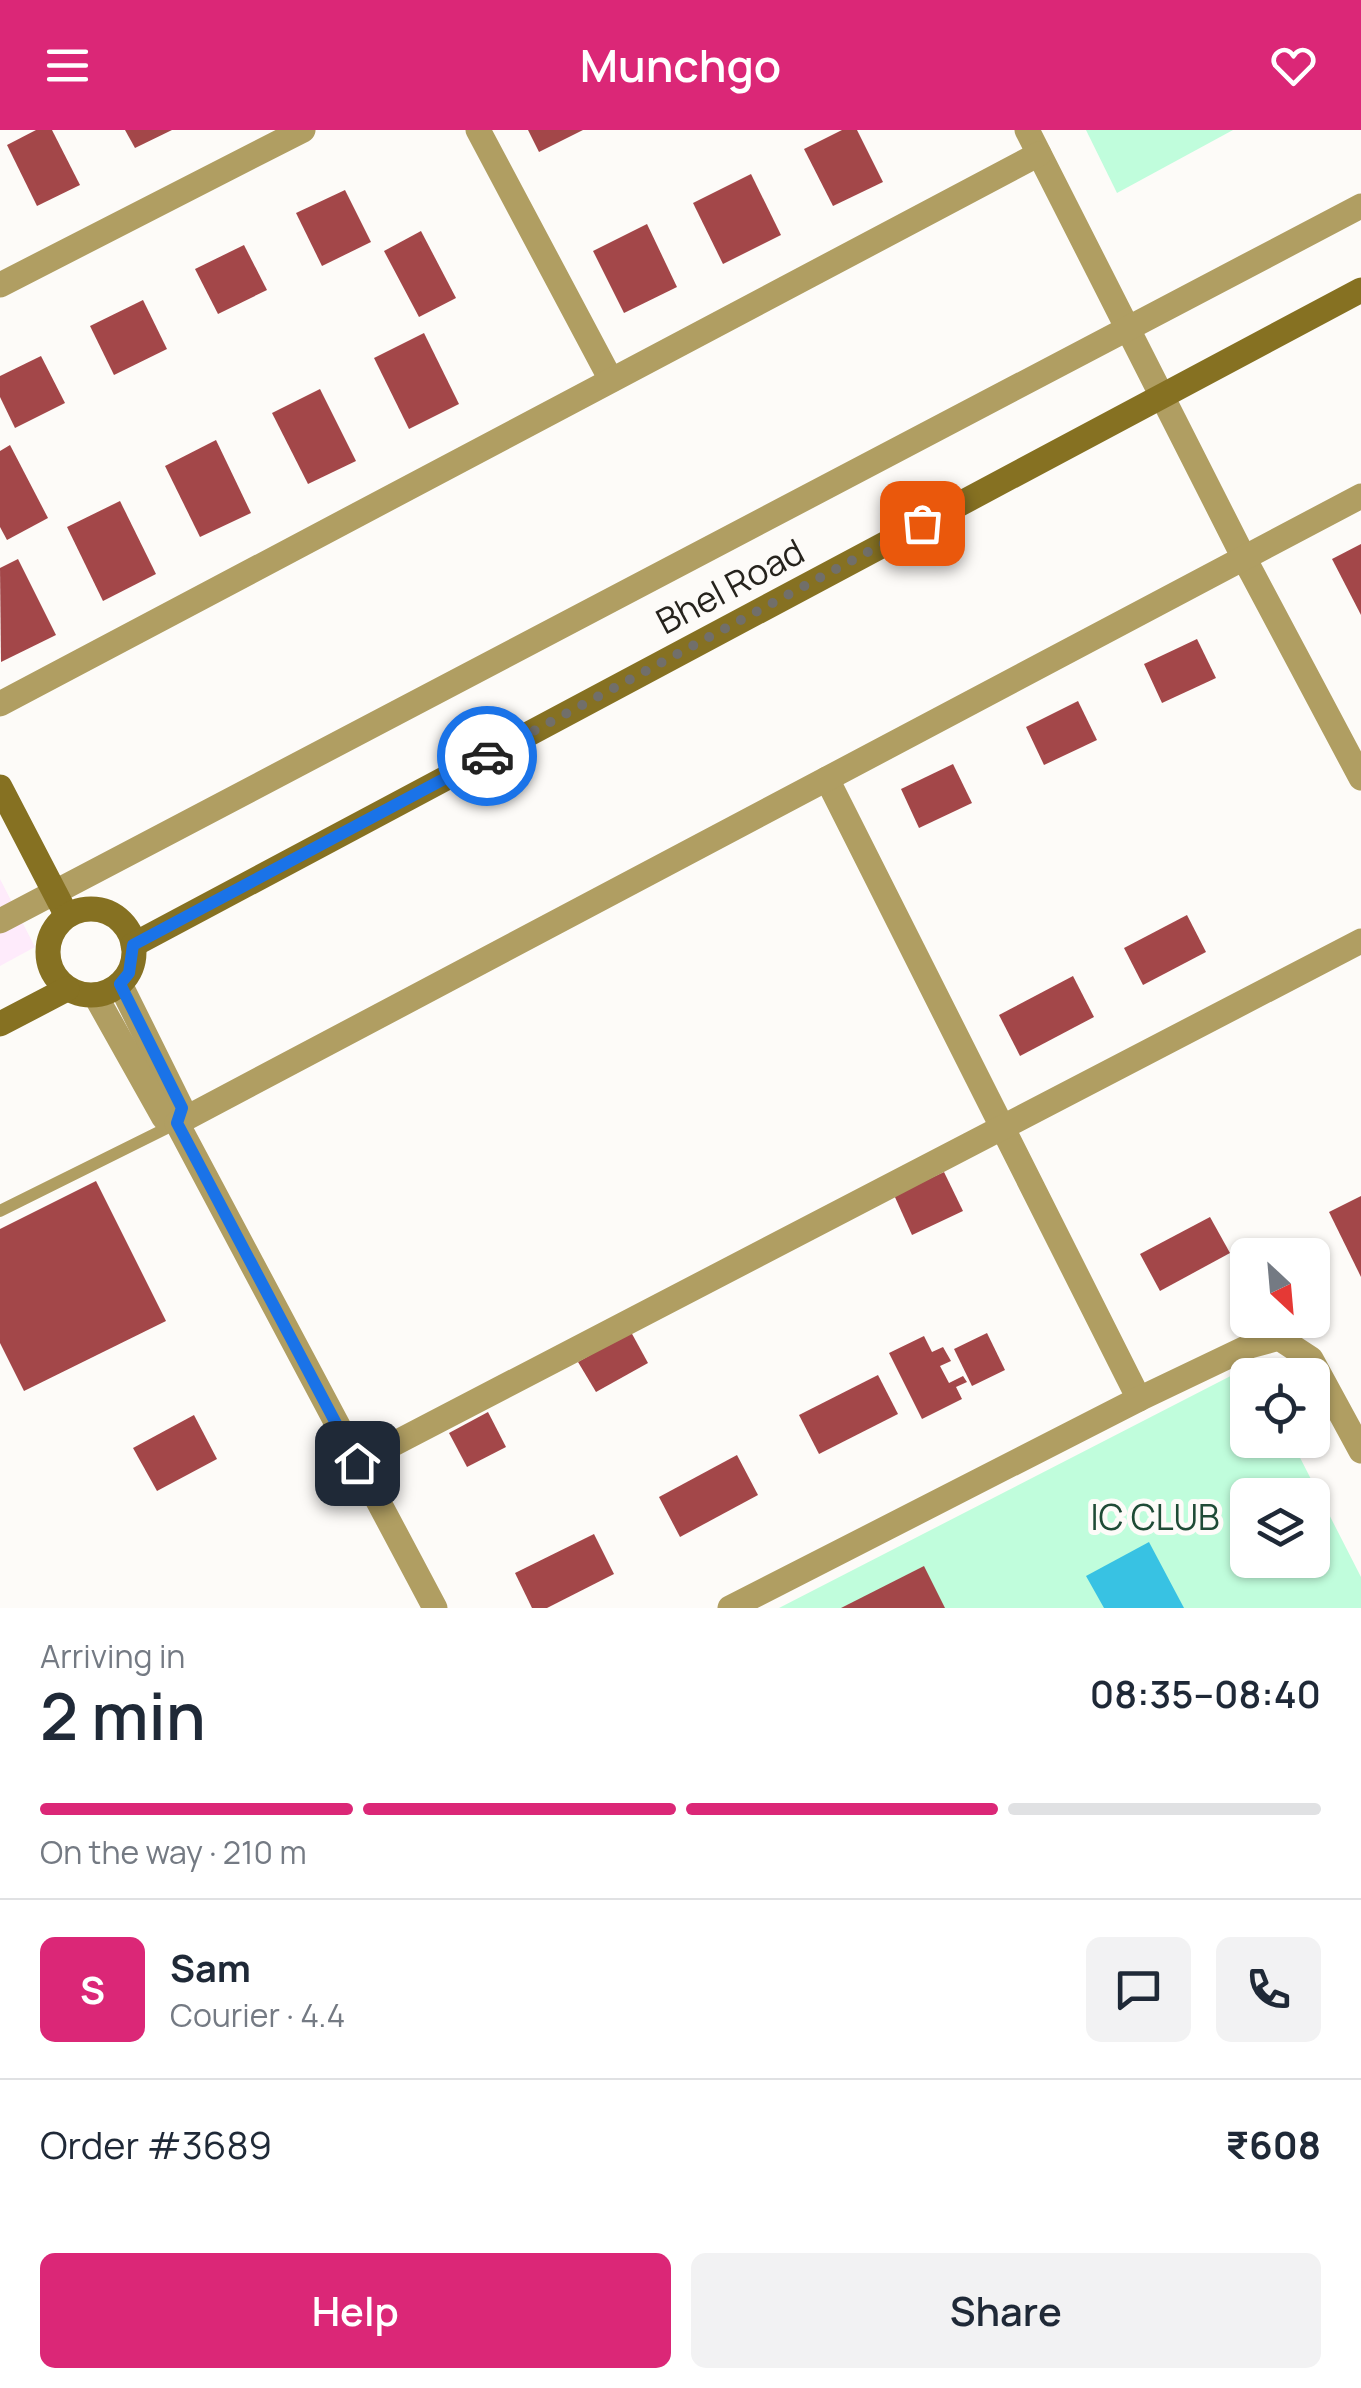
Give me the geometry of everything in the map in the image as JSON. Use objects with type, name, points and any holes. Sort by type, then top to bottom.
[{"type":"street","points":[[0,285],[304,130]]},
{"type":"street","points":[[478,130],[611,380]]},
{"type":"street","points":[[1026,130],[1361,778]]},
{"type":"street","points":[[0,704],[1039,154]]},
{"type":"street","points":[[0,921],[61,905],[1127,328],[1361,206]]},
{"type":"street","name":"Bhel Road","points":[[133,945],[1361,290]]},
{"type":"street","points":[[177,1123],[1361,496]]},
{"type":"street","points":[[828,778],[1139,1399]]},
{"type":"street","points":[[0,787],[61,905],[49,938],[49,967],[67,989],[94,996],[108,992],[129,973],[133,945],[129,932],[109,913],[61,905]]},
{"type":"street","points":[[357,1463],[1361,941]]},
{"type":"street","points":[[120,984],[182,1108],[177,1123]]},
{"type":"street","points":[[0,1024],[67,989]]},
{"type":"street","points":[[94,996],[164,1118],[177,1123],[435,1608]]},
{"type":"street","points":[[730,1608],[1139,1399],[1250,1346],[1279,1338],[1311,1359],[1361,1451]]},
{"type":"lane","points":[[0,1211],[177,1123]]},
{"type":"shaded area","points":[[0,879],[35,947],[0,966]]},
{"type":"green space","points":[[1086,130],[1233,130],[1117,193]]},
{"type":"green space","name":"IC CLUB","points":[[1230,1376],[1230,1458],[1300,1458],[1310,1478],[1230,1478],[1230,1578],[1330,1578],[1330,1516],[1361,1577],[1361,1608],[779,1608]]},
{"type":"water","points":[[1149,1542],[1184,1608],[1104,1608],[1086,1576]]},
{"type":"building","points":[[36,130],[52,130],[80,185],[37,206],[7,145]]},
{"type":"building","points":[[125,130],[172,130],[135,148]]},
{"type":"building","points":[[528,130],[583,130],[539,152]]},
{"type":"building","points":[[842,130],[857,130],[883,182],[833,206],[804,149]]},
{"type":"building","points":[[751,174],[781,235],[723,264],[693,203]]},
{"type":"building","points":[[345,190],[371,242],[322,266],[296,213]]},
{"type":"building","points":[[647,224],[677,287],[624,313],[593,251]]},
{"type":"building","points":[[421,231],[456,298],[419,317],[384,251]]},
{"type":"building","points":[[244,245],[267,290],[218,314],[195,269]]},
{"type":"building","points":[[143,300],[167,349],[114,375],[90,326]]},
{"type":"building","points":[[424,333],[459,404],[409,429],[374,358]]},
{"type":"building","points":[[41,356],[65,403],[15,428],[0,397],[0,376]]},
{"type":"building","points":[[320,389],[356,461],[308,484],[272,413]]},
{"type":"building","points":[[216,440],[251,513],[200,537],[165,466]]},
{"type":"building","points":[[10,445],[48,518],[7,540],[0,527],[0,451]]},
{"type":"building","points":[[120,501],[156,574],[103,601],[67,527]]},
{"type":"building","points":[[1361,544],[1361,615],[1332,559]]},
{"type":"building","points":[[18,559],[56,635],[1,662],[0,568]]},
{"type":"building","points":[[1197,639],[1216,678],[1162,703],[1144,664]]},
{"type":"building","points":[[1078,701],[1097,740],[1044,765],[1026,727]]},
{"type":"building","points":[[953,764],[972,803],[919,828],[901,789]]},
{"type":"building","points":[[1187,915],[1206,952],[1143,985],[1124,948]]},
{"type":"building","points":[[1073,976],[1094,1017],[1020,1056],[999,1015]]},
{"type":"building","points":[[944,1172],[963,1211],[912,1235],[894,1195]]},
{"type":"building","points":[[96,1181],[166,1321],[24,1391],[0,1343],[0,1229]]},
{"type":"building","points":[[1361,1196],[1361,1277],[1329,1212]]},
{"type":"building","points":[[1210,1217],[1230,1253],[1160,1291],[1140,1254]]},
{"type":"building","points":[[631,1332],[648,1363],[596,1392],[578,1362]]},
{"type":"building","points":[[987,1333],[1005,1370],[972,1386],[954,1349]]},
{"type":"building","points":[[924,1336],[932,1352],[943,1347],[951,1361],[940,1366],[949,1383],[963,1376],[967,1382],[956,1387],[962,1399],[922,1419],[889,1353]]},
{"type":"building","points":[[878,1375],[898,1414],[819,1454],[799,1415]]},
{"type":"building","points":[[488,1412],[506,1447],[467,1467],[449,1433]]},
{"type":"building","points":[[194,1415],[217,1459],[157,1491],[133,1448]]},
{"type":"building","points":[[737,1455],[758,1495],[680,1537],[659,1497]]},
{"type":"building","points":[[594,1534],[614,1574],[547,1608],[532,1608],[515,1573]]},
{"type":"building","points":[[924,1566],[945,1608],[841,1608]]},
{"type":"way so far","points":[[487,756],[922,523]]},
{"type":"route","points":[[357,1463],[177,1123],[182,1108],[120,984],[134,959],[133,945],[487,756]]}]
